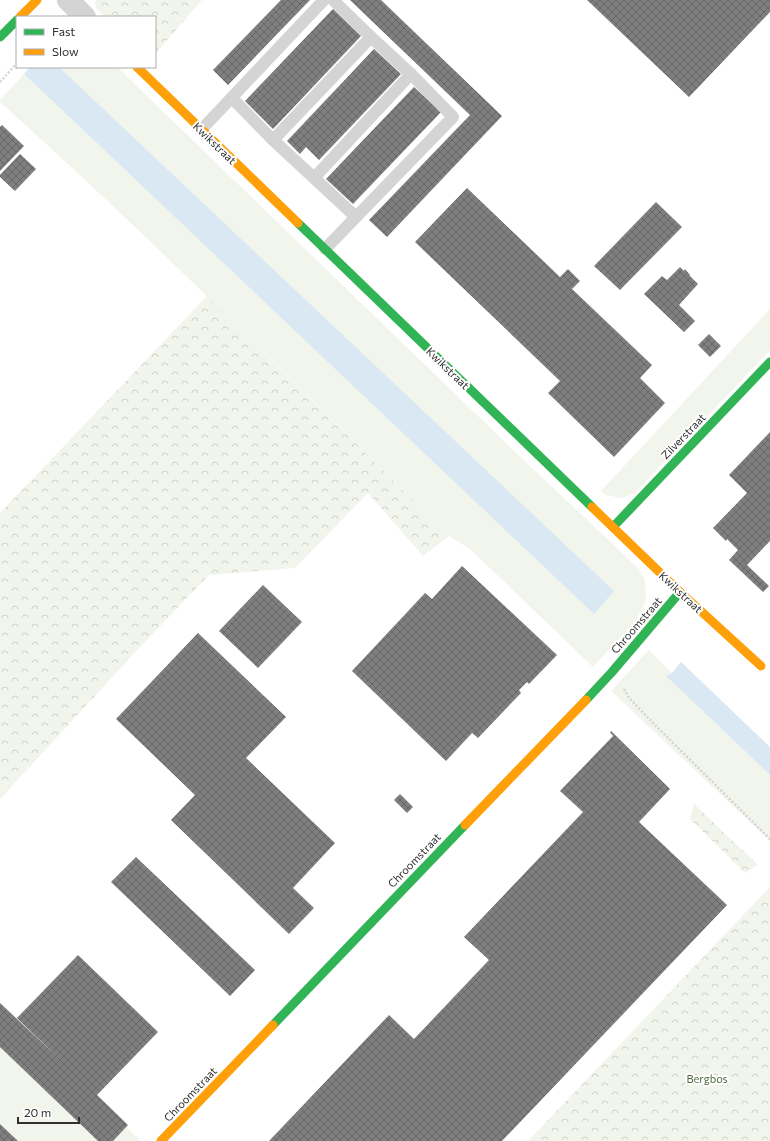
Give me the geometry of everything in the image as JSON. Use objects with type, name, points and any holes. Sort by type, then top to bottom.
[{"type":"street","points":[[21,16],[37,0]]},
{"type":"street","points":[[68,0],[84,16]]},
{"type":"street","points":[[0,37],[16,21]]},
{"type":"street","name":"Kwikstraat","points":[[138,68],[680,592],[761,666]]},
{"type":"street","name":"Zilverstraat","points":[[612,526],[770,362]]},
{"type":"street","name":"Chroomstraat","points":[[161,1141],[612,672],[680,592]]},
{"type":"lane","points":[[202,130],[324,0]]},
{"type":"lane","points":[[325,249],[453,117],[411,74],[333,0]]},
{"type":"lane","points":[[273,140],[371,37]]},
{"type":"lane","points":[[314,178],[411,74]]},
{"type":"lane","points":[[232,98],[273,140],[356,217]]},
{"type":"path","points":[[0,82],[16,64]]},
{"type":"path","points":[[612,672],[629,698],[770,839]]},
{"type":"green space","points":[[96,0],[202,0],[156,53],[156,16],[105,16],[96,8]]},
{"type":"green space","points":[[60,68],[118,68],[513,450],[639,569],[645,581],[646,600],[637,619],[593,667],[469,548],[449,536],[171,262],[0,102],[0,100],[24,74],[594,613],[613,591]]},
{"type":"green space","points":[[207,296],[449,536],[423,556],[368,493],[295,568],[209,575],[140,647],[0,799],[0,513]]},
{"type":"green space","points":[[770,309],[770,350],[634,494],[621,498],[606,495],[601,491]]},
{"type":"green space","points":[[649,650],[672,673],[666,676],[770,775],[770,841],[611,691]]},
{"type":"green space","points":[[694,804],[758,865],[745,873],[690,819]]},
{"type":"green space","name":"Bergbos","points":[[770,887],[770,1141],[528,1141]]},
{"type":"green space","points":[[0,1013],[141,1141],[0,1141]]},
{"type":"shaded area","points":[[29,68],[60,68],[614,591],[594,614],[24,74]]},
{"type":"shaded area","points":[[681,662],[770,747],[770,775],[666,676],[672,673]]},
{"type":"building","points":[[281,0],[310,0],[228,85],[213,70]]},
{"type":"building","points":[[350,0],[381,0],[502,116],[387,237],[369,220],[470,115]]},
{"type":"building","points":[[587,0],[770,0],[770,12],[689,97]]},
{"type":"building","points":[[333,9],[361,36],[273,129],[245,101]]},
{"type":"building","points":[[374,49],[401,74],[319,160],[306,147],[300,154],[287,141]]},
{"type":"building","points":[[414,87],[441,112],[353,204],[326,179]]},
{"type":"building","points":[[2,125],[24,146],[0,171],[0,127]]},
{"type":"building","points":[[20,154],[36,169],[15,191],[0,177],[0,175]]},
{"type":"building","points":[[467,188],[560,277],[568,269],[580,281],[572,289],[652,365],[640,378],[665,403],[614,457],[548,393],[560,381],[415,242]]},
{"type":"building","points":[[656,202],[682,227],[620,290],[594,266]]},
{"type":"building","points":[[680,267],[684,271],[685,269],[698,284],[679,305],[695,321],[684,332],[644,294],[662,276],[667,280]]},
{"type":"building","points":[[709,334],[721,346],[710,357],[698,345]]},
{"type":"building","points":[[770,432],[770,541],[747,565],[769,586],[763,592],[729,560],[738,550],[713,528],[747,493],[729,475]]},
{"type":"building","points":[[462,566],[557,655],[529,684],[527,682],[519,690],[521,693],[478,738],[472,733],[446,761],[352,671],[425,593],[432,599]]},
{"type":"building","points":[[263,585],[302,622],[258,668],[219,631]]},
{"type":"building","points":[[198,633],[286,717],[246,758],[335,843],[293,888],[314,908],[289,934],[171,820],[195,795],[116,719]]},
{"type":"building","points":[[611,731],[670,789],[639,822],[727,905],[502,1141],[269,1141],[389,1015],[414,1039],[489,960],[464,937],[583,812],[560,791],[613,736],[610,732]]},
{"type":"building","points":[[400,794],[413,807],[407,813],[394,800]]},
{"type":"building","points":[[136,857],[255,970],[230,996],[111,882]]},
{"type":"building","points":[[78,955],[158,1032],[97,1095],[128,1125],[113,1141],[98,1141],[0,1047],[0,1003],[64,1063],[17,1018]]},
{"type":"building","points":[[0,1124],[18,1141],[0,1141]]},
{"type":"traffic: fast","points":[[0,37],[16,21]]},
{"type":"traffic: fast","points":[[298,223],[592,507]]},
{"type":"traffic: fast","points":[[613,527],[770,362]]},
{"type":"traffic: fast","points":[[586,700],[612,672],[680,592]]},
{"type":"traffic: fast","points":[[273,1025],[465,825]]},
{"type":"traffic: slow","points":[[21,16],[37,0]]},
{"type":"traffic: slow","points":[[138,68],[298,223]]},
{"type":"traffic: slow","points":[[592,507],[680,592],[761,666]]},
{"type":"traffic: slow","points":[[465,825],[586,700]]},
{"type":"traffic: slow","points":[[161,1141],[273,1025]]}]
